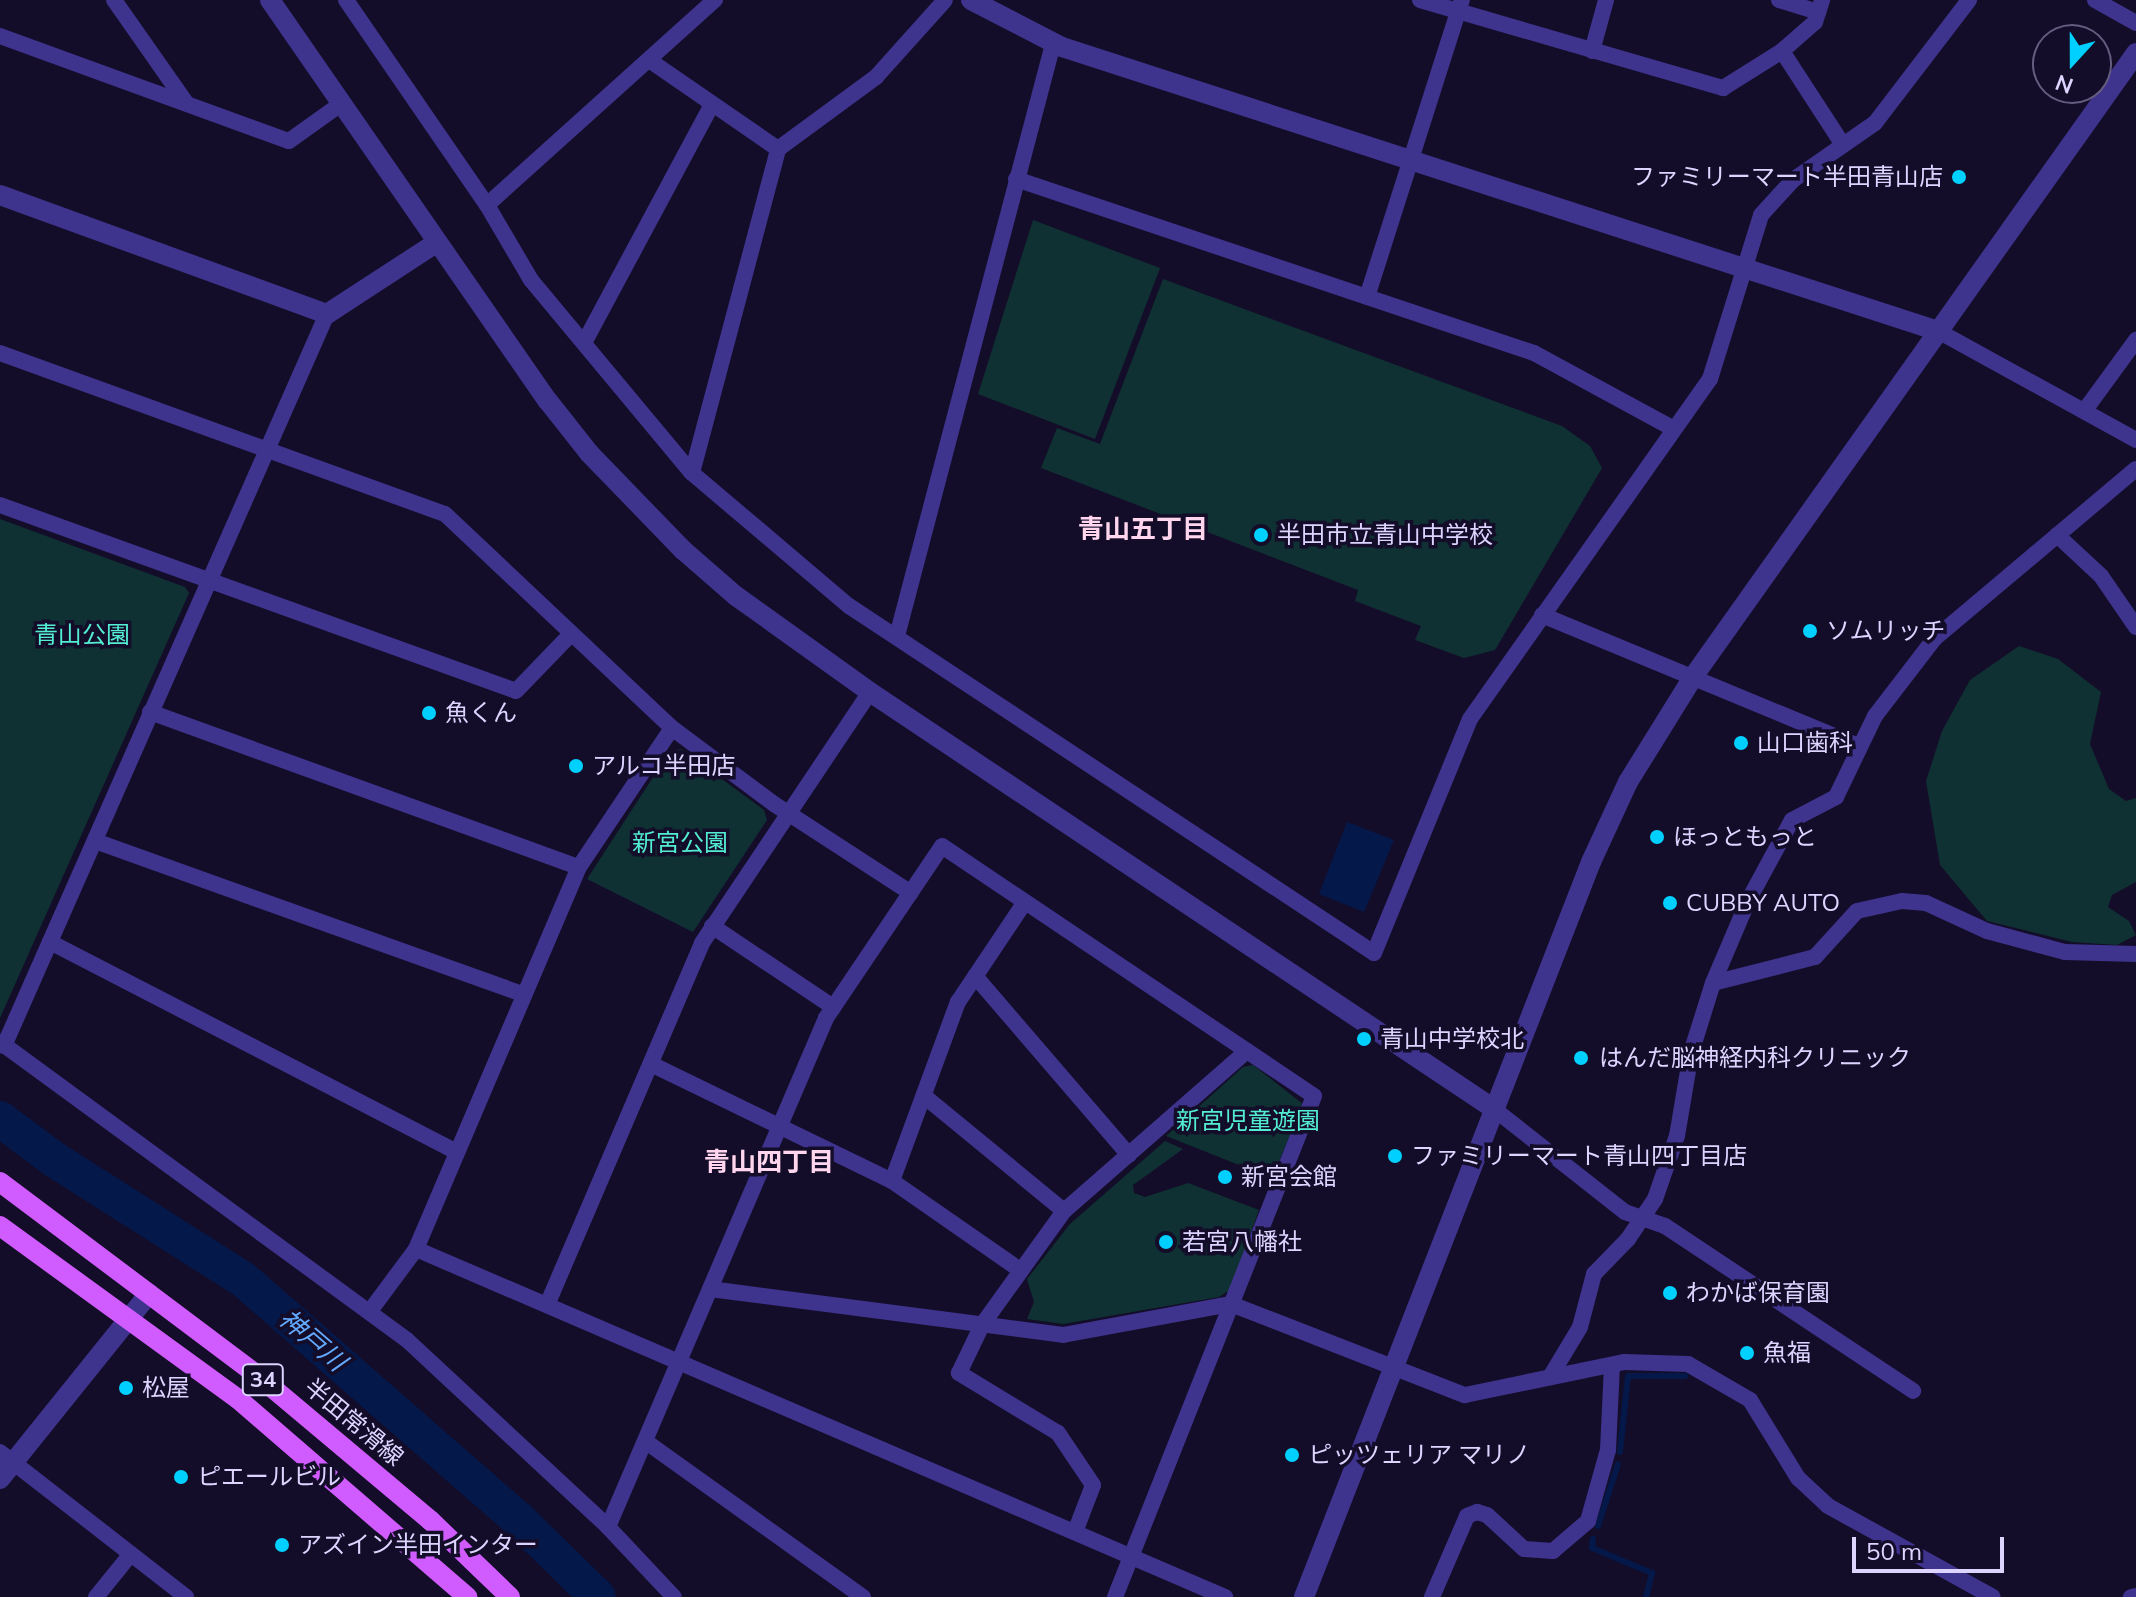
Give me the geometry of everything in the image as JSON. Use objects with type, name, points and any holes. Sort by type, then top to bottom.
[{"type":"main road","name":"半田常滑線","points":[[0,1182],[337,1440],[510,1597]]},
{"type":"main road","name":"34","points":[[0,1226],[130,1318],[323,1467],[467,1597]]},
{"type":"street","points":[[114,0],[186,103]]},
{"type":"street","points":[[270,0],[548,401],[636,505],[736,596],[870,692],[1494,1109],[1642,1220],[1665,1226],[1913,1391]]},
{"type":"street","points":[[346,0],[487,205],[531,280],[692,473],[849,606],[1374,953],[1470,719],[1710,379],[1761,215],[1775,195],[1875,123],[1966,0]]},
{"type":"street","points":[[487,205],[715,0]]},
{"type":"street","points":[[692,473],[778,149],[876,77],[945,0]]},
{"type":"street","points":[[971,0],[1053,44],[1938,331],[2136,440]]},
{"type":"street","points":[[1420,0],[1460,6],[1592,51],[1723,88],[1782,51],[1815,22],[1820,6],[1779,0]]},
{"type":"street","points":[[1592,51],[1606,0]]},
{"type":"street","points":[[2095,0],[2136,23]]},
{"type":"street","points":[[1367,297],[1460,6]]},
{"type":"street","points":[[0,36],[289,141],[342,103]]},
{"type":"street","points":[[897,636],[1053,44]]},
{"type":"street","points":[[1782,51],[1843,145]]},
{"type":"street","points":[[1304,1597],[1597,849],[1628,782],[1693,677],[2136,53]]},
{"type":"street","points":[[649,60],[778,149]]},
{"type":"street","points":[[584,343],[712,104]]},
{"type":"street","points":[[1016,179],[1534,353],[1674,429]]},
{"type":"street","points":[[0,195],[327,314]]},
{"type":"street","points":[[436,243],[327,314],[2,1044],[370,1311],[608,1527],[674,1597]]},
{"type":"street","points":[[2085,410],[2136,340]]},
{"type":"street","points":[[0,353],[445,514],[672,728],[788,813],[911,893]]},
{"type":"street","points":[[1550,1377],[1580,1327],[1594,1274],[1642,1220],[1655,1199],[1677,1136],[1691,1053],[1713,983],[1748,901],[1792,820],[1836,797],[1859,746],[1934,639],[2136,469]]},
{"type":"street","points":[[0,505],[516,691],[571,634]]},
{"type":"street","points":[[2057,535],[2101,576],[2136,627]]},
{"type":"street","points":[[1542,615],[1859,746]]},
{"type":"street","points":[[547,1305],[712,926],[870,692]]},
{"type":"street","points":[[150,712],[579,867]]},
{"type":"street","points":[[370,1311],[416,1249],[579,867],[672,728]]},
{"type":"street","points":[[95,841],[524,995]]},
{"type":"street","points":[[608,1527],[833,1007],[942,846],[1314,1096],[1115,1597]]},
{"type":"street","points":[[1713,983],[1815,957],[1857,911],[1902,901],[1926,903],[1987,931],[2065,952],[2136,954]]},
{"type":"street","points":[[892,1181],[958,1002],[1025,902]]},
{"type":"street","points":[[712,926],[833,1007]]},
{"type":"street","points":[[50,942],[457,1152]]},
{"type":"street","points":[[975,976],[1129,1155]]},
{"type":"street","points":[[1075,1532],[1093,1485],[1058,1433],[959,1373],[982,1325],[1064,1211],[1247,1051]]},
{"type":"street","points":[[651,1064],[892,1181],[1020,1270]]},
{"type":"street","points":[[924,1096],[1064,1211]]},
{"type":"street","points":[[416,1249],[1225,1597]]},
{"type":"street","points":[[710,1289],[1063,1335],[1231,1304],[1465,1395],[1612,1365],[1679,1362],[1731,1385],[1750,1400],[1814,1495],[1993,1597]]},
{"type":"street","points":[[0,1479],[7,1457],[149,1294]]},
{"type":"street","points":[[1432,1597],[1467,1516],[1477,1512],[1487,1515],[1524,1549],[1553,1551],[1588,1521],[1608,1450],[1612,1365]]},
{"type":"street","points":[[645,1441],[863,1597]]},
{"type":"street","points":[[7,1457],[186,1597]]},
{"type":"street","points":[[96,1597],[131,1554]]},
{"type":"green space","points":[[1033,220],[1160,268],[1095,439],[978,394]]},
{"type":"green space","points":[[1163,279],[1562,426],[1590,446],[1602,468],[1495,650],[1464,658],[1415,640],[1421,626],[1355,601],[1358,590],[1041,468],[1057,428],[1100,444]]},
{"type":"green space","name":"青山公園","points":[[0,519],[185,587],[189,593],[0,1018]]},
{"type":"green space","points":[[2019,646],[2058,659],[2101,692],[2090,744],[2109,789],[2126,801],[2136,798],[2136,882],[2112,895],[2108,907],[2129,921],[2136,935],[2117,945],[2072,942],[1987,921],[1940,865],[1926,781],[1942,731],[1970,680]]},
{"type":"green space","name":"新宮公園","points":[[681,749],[764,810],[767,820],[693,932],[587,879],[670,751]]},
{"type":"green space","name":"新宮児童遊園","points":[[1253,1065],[1303,1104],[1272,1178],[1166,1136],[1243,1067]]},
{"type":"green space","points":[[1165,1141],[1183,1149],[1133,1185],[1134,1193],[1145,1197],[1188,1183],[1259,1210],[1230,1290],[1219,1297],[1063,1324],[1027,1319],[1034,1302],[1027,1279],[1070,1224]]},
{"type":"water","points":[[1347,822],[1394,840],[1364,912],[1319,894]]},
{"type":"waterway","name":"神戸川","points":[[0,1119],[55,1160],[244,1280],[519,1520],[598,1597]]},
{"type":"waterway","points":[[1620,1452],[1628,1376],[1685,1376]]},
{"type":"waterway","points":[[1598,1526],[1618,1464]]},
{"type":"waterway","points":[[1593,1539],[1592,1548],[1652,1573],[1646,1597]]},
{"type":"place","name":"ファミリーマート半田青山店","points":[[1959,177]]},
{"type":"place","name":"半田市立青山中学校","points":[[1261,535]]},
{"type":"place","name":"ソムリッチ","points":[[1810,631]]},
{"type":"place","name":"魚くん","points":[[429,713]]},
{"type":"place","name":"山口歯科","points":[[1741,743]]},
{"type":"place","name":"アルコ半田店","points":[[576,766]]},
{"type":"place","name":"ほっともっと","points":[[1657,837]]},
{"type":"place","name":"CUBBY AUTO","points":[[1670,903]]},
{"type":"place","name":"青山中学校北","points":[[1364,1039]]},
{"type":"place","name":"はんだ脳神経内科クリニック","points":[[1581,1058]]},
{"type":"place","name":"ファミリーマート青山四丁目店","points":[[1395,1156]]},
{"type":"place","name":"新宮会館","points":[[1225,1177]]},
{"type":"place","name":"若宮八幡社","points":[[1166,1242]]},
{"type":"place","name":"わかば保育園","points":[[1670,1293]]},
{"type":"place","name":"魚福","points":[[1747,1353]]},
{"type":"place","name":"松屋","points":[[126,1388]]},
{"type":"place","name":"ピッツェリア マリノ","points":[[1292,1455]]},
{"type":"place","name":"ピエールビル","points":[[181,1477]]},
{"type":"place","name":"アズイン半田インター","points":[[282,1545]]},
{"type":"district","name":"青山五丁目","points":[[1143,529]]},
{"type":"district","name":"青山四丁目","points":[[769,1162]]}]
